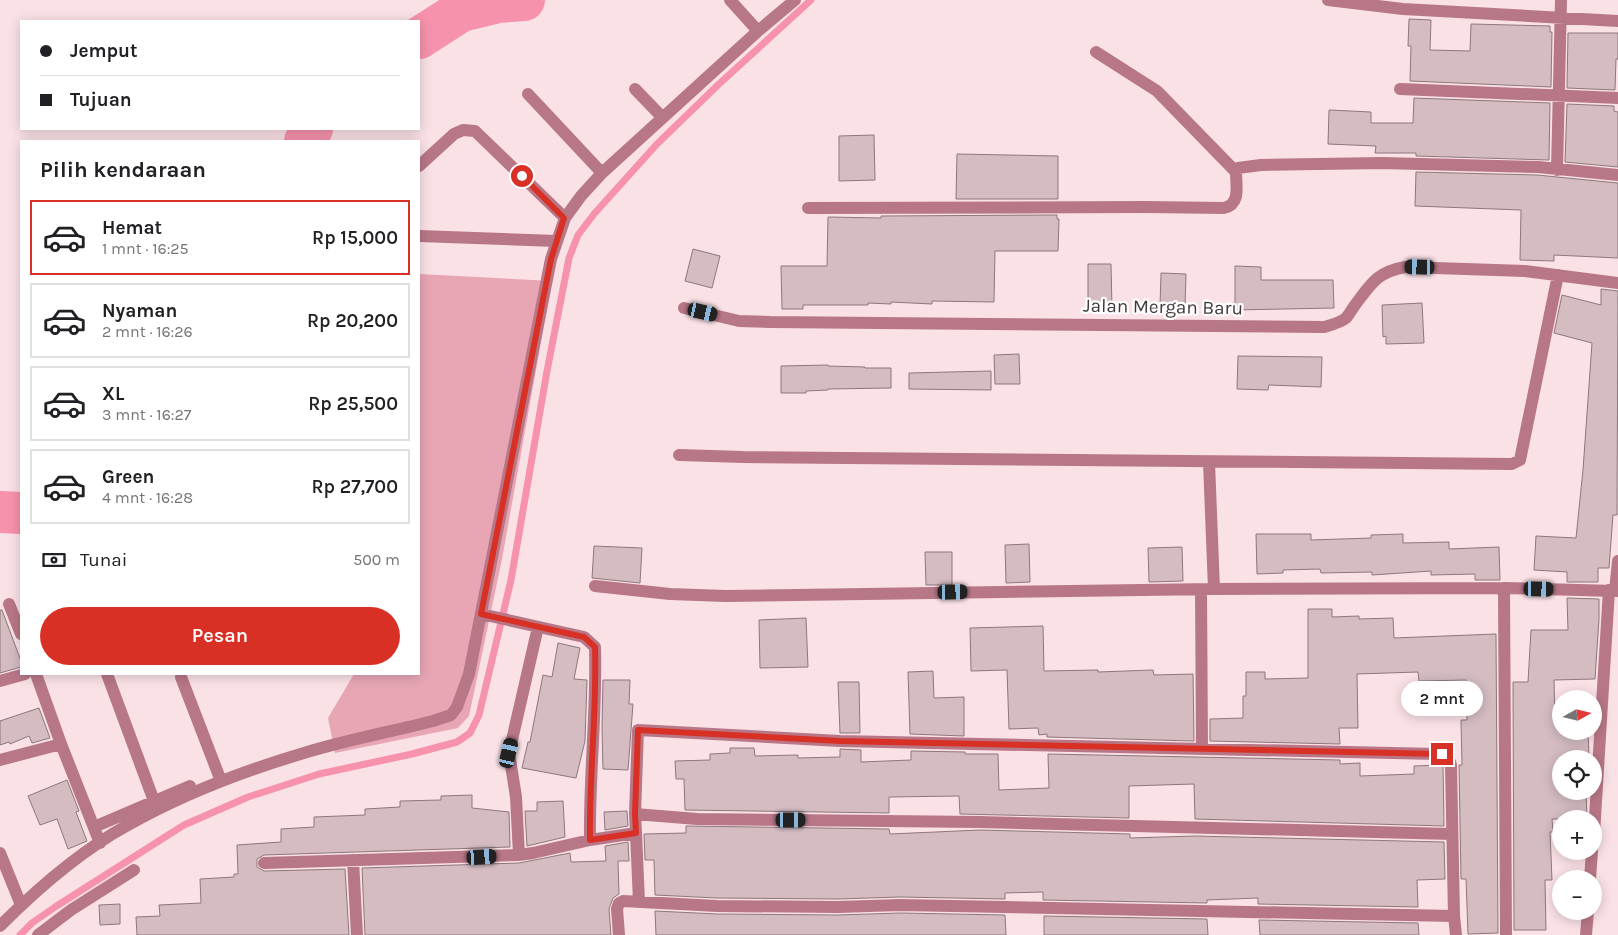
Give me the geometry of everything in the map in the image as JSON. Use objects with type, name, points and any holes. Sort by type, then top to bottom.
[{"type":"street","points":[[730,0],[758,31]]},
{"type":"street","points":[[94,827],[154,801],[219,778],[304,753],[433,721],[450,715],[457,707],[469,674],[486,615],[542,302],[556,241],[564,218],[602,173],[662,117],[795,0]]},
{"type":"street","points":[[1328,0],[1403,9],[1618,21]]},
{"type":"street","points":[[1557,170],[1561,0]]},
{"type":"street","points":[[1096,52],[1157,91],[1236,172]]},
{"type":"street","points":[[1400,88],[1618,98]]},
{"type":"street","points":[[635,89],[662,117]]},
{"type":"street","points":[[528,94],[602,173]]},
{"type":"street","points":[[420,165],[454,134],[463,130],[475,131],[564,218]]},
{"type":"street","points":[[808,208],[1145,206],[1224,208],[1230,207],[1235,201],[1236,172],[1238,168],[1243,166],[1382,163],[1538,167],[1618,175]]},
{"type":"street","points":[[420,236],[556,241]]},
{"type":"street","name":"Jalan Mergan Baru","points":[[684,308],[739,321],[770,322],[1324,327],[1336,324],[1346,318],[1371,284],[1388,271],[1399,268],[1420,267],[1525,272],[1618,283]]},
{"type":"street","points":[[679,455],[1512,464],[1520,460],[1558,276]]},
{"type":"street","points":[[1202,749],[1209,462]]},
{"type":"street","points":[[1596,810],[1618,560]]},
{"type":"street","points":[[596,586],[670,594],[725,596],[1207,590],[1504,588],[1614,590]]},
{"type":"street","points":[[1504,588],[1506,935]]},
{"type":"street","points":[[9,604],[20,632]]},
{"type":"street","points":[[486,615],[584,637],[595,647],[596,677],[590,840]]},
{"type":"street","points":[[519,855],[516,798],[509,753],[538,627]]},
{"type":"street","points":[[0,681],[21,675]]},
{"type":"street","points":[[36,675],[100,843]]},
{"type":"street","points":[[107,675],[154,801]]},
{"type":"street","points":[[181,676],[219,778]]},
{"type":"street","points":[[639,902],[635,814],[638,730],[840,741],[1442,754],[1449,759],[1451,765],[1456,935]]},
{"type":"street","points":[[0,760],[61,744]]},
{"type":"street","points":[[0,926],[21,905],[73,861],[128,825],[219,778]]},
{"type":"street","points":[[635,814],[697,819],[980,822],[1452,834]]},
{"type":"street","points":[[264,863],[533,854],[590,840],[636,833]]},
{"type":"street","points":[[0,853],[21,905]]},
{"type":"street","points":[[354,860],[357,935]]},
{"type":"street","points":[[38,935],[71,910],[134,870]]},
{"type":"street","points":[[619,935],[618,905],[623,901],[717,906],[900,905],[1454,916]]},
{"type":"street","points":[[1586,935],[1587,920]]},
{"type":"shaded area","points":[[420,274],[552,281],[502,559],[469,716],[458,728],[335,753],[328,718],[353,675],[420,675]]},
{"type":"building","points":[[1409,19],[1431,20],[1430,50],[1470,51],[1471,24],[1550,26],[1550,32],[1552,32],[1551,87],[1410,81],[1411,46],[1408,46]]},
{"type":"building","points":[[1568,33],[1618,33],[1615,90],[1567,88]]},
{"type":"building","points":[[1414,98],[1550,103],[1549,160],[1416,156],[1416,153],[1375,153],[1376,146],[1328,144],[1329,110],[1371,112],[1371,123],[1413,123]]},
{"type":"building","points":[[1567,104],[1614,106],[1614,111],[1618,112],[1618,167],[1565,162]]},
{"type":"building","points":[[874,135],[875,180],[839,181],[839,136]]},
{"type":"building","points":[[957,154],[1058,156],[1058,199],[956,199]]},
{"type":"building","points":[[1416,172],[1537,175],[1618,183],[1618,258],[1554,255],[1554,261],[1520,260],[1521,210],[1415,206]]},
{"type":"building","points":[[1057,215],[1057,219],[1059,219],[1058,251],[995,251],[994,302],[932,301],[932,304],[891,302],[891,304],[868,303],[868,305],[803,305],[803,309],[782,309],[781,266],[827,266],[828,217]]},
{"type":"building","points":[[693,249],[720,256],[712,288],[685,281]]},
{"type":"building","points":[[1088,264],[1111,264],[1112,309],[1088,308]]},
{"type":"building","points":[[1235,266],[1261,267],[1261,280],[1333,280],[1334,308],[1235,310]]},
{"type":"building","points":[[1161,273],[1186,274],[1185,307],[1160,306]]},
{"type":"building","points":[[1601,289],[1618,291],[1617,515],[1613,515],[1609,568],[1598,568],[1598,582],[1567,582],[1567,572],[1534,570],[1536,536],[1576,538],[1592,343],[1554,333],[1562,295],[1601,305]]},
{"type":"building","points":[[1422,303],[1424,343],[1386,344],[1386,336],[1383,337],[1382,305]]},
{"type":"building","points":[[1019,354],[1020,384],[995,384],[994,355]]},
{"type":"building","points":[[1238,356],[1322,357],[1321,387],[1269,385],[1268,390],[1237,389]]},
{"type":"building","points":[[828,365],[891,368],[891,388],[828,389],[806,391],[806,393],[781,393],[781,366]]},
{"type":"building","points":[[991,371],[991,390],[909,389],[909,373]]},
{"type":"building","points":[[1256,534],[1311,534],[1311,540],[1371,538],[1371,535],[1403,534],[1403,543],[1449,542],[1449,549],[1499,547],[1500,580],[1475,580],[1475,574],[1431,575],[1431,571],[1372,575],[1372,572],[1321,573],[1320,569],[1283,570],[1283,573],[1257,574]]},
{"type":"building","points":[[1029,544],[1030,582],[1006,583],[1005,545]]},
{"type":"building","points":[[594,546],[642,548],[640,583],[592,578]]},
{"type":"building","points":[[1182,547],[1183,581],[1149,582],[1148,548]]},
{"type":"building","points":[[925,552],[952,552],[952,585],[926,585]]},
{"type":"building","points":[[1567,598],[1599,599],[1595,679],[1554,680],[1554,690],[1552,690],[1552,740],[1588,740],[1589,750],[1552,750],[1552,800],[1586,800],[1587,810],[1552,810],[1552,832],[1550,832],[1552,880],[1545,880],[1546,930],[1514,930],[1513,682],[1528,682],[1531,630],[1568,630]]},
{"type":"building","points":[[1308,609],[1332,609],[1332,617],[1359,616],[1359,619],[1393,618],[1394,638],[1496,634],[1498,933],[1468,934],[1466,879],[1461,879],[1459,765],[1462,765],[1461,720],[1467,720],[1466,680],[1419,681],[1418,672],[1357,674],[1358,728],[1339,728],[1340,744],[1210,741],[1210,719],[1243,718],[1243,696],[1246,696],[1246,672],[1265,672],[1265,679],[1308,678]]},
{"type":"building","points":[[0,610],[2,610],[20,658],[20,667],[0,673]]},
{"type":"building","points":[[806,618],[808,667],[760,668],[759,620]]},
{"type":"building","points":[[1043,626],[1044,671],[1153,670],[1154,675],[1193,674],[1194,741],[1047,737],[1047,734],[1039,735],[1038,728],[1009,729],[1007,670],[971,671],[970,628]]},
{"type":"building","points":[[558,643],[580,648],[574,679],[587,680],[585,741],[576,778],[522,768],[528,742],[530,742],[543,675],[552,677]]},
{"type":"building","points":[[933,671],[934,698],[964,697],[964,736],[910,734],[908,672]]},
{"type":"building","points":[[603,680],[630,680],[629,704],[633,704],[628,770],[603,769]]},
{"type":"building","points":[[838,682],[859,682],[860,733],[840,733]]},
{"type":"building","points":[[39,708],[50,738],[32,743],[29,736],[10,744],[9,742],[0,745],[0,721]]},
{"type":"building","points":[[730,748],[754,748],[755,756],[798,755],[798,758],[840,757],[840,749],[861,750],[861,762],[911,760],[911,751],[998,754],[999,790],[1049,788],[1048,754],[1340,760],[1340,764],[1360,763],[1360,776],[1414,774],[1414,766],[1443,765],[1444,826],[1195,819],[1194,784],[1129,786],[1129,818],[960,814],[959,796],[889,797],[889,813],[685,810],[684,779],[676,779],[675,761],[710,760],[710,754],[730,753]]},
{"type":"building","points":[[67,780],[79,811],[76,812],[87,841],[68,849],[57,819],[40,825],[28,796]]},
{"type":"building","points":[[472,795],[472,808],[509,812],[510,847],[264,855],[257,859],[257,867],[264,871],[345,869],[349,935],[137,935],[136,917],[160,916],[159,905],[201,903],[200,879],[234,877],[234,874],[238,874],[237,845],[281,842],[281,829],[314,827],[314,817],[365,815],[365,809],[400,807],[400,801],[441,800],[441,796]]},
{"type":"building","points":[[563,801],[565,837],[527,846],[525,811],[537,811],[537,802]]},
{"type":"building","points":[[627,811],[628,826],[605,830],[604,812]]},
{"type":"building","points":[[686,826],[889,829],[890,834],[980,830],[1130,834],[1130,838],[1195,836],[1444,842],[1445,879],[1417,880],[1418,907],[1258,904],[1258,898],[1207,900],[1207,903],[1043,900],[1043,892],[1005,893],[1005,899],[900,897],[838,899],[717,898],[655,895],[654,860],[645,860],[644,834],[686,833]]},
{"type":"building","points":[[628,842],[629,861],[618,861],[619,894],[613,898],[609,909],[611,935],[365,935],[362,868],[519,863],[570,853],[571,862],[606,861],[605,846]]},
{"type":"building","points":[[120,904],[120,924],[100,925],[99,905]]},
{"type":"building","points":[[655,911],[717,914],[838,915],[900,913],[1005,915],[1006,935],[656,935]]},
{"type":"building","points":[[1044,916],[1207,919],[1208,935],[1044,935]]},
{"type":"building","points":[[1259,920],[1418,923],[1419,935],[1260,935]]},
{"type":"waterway","points":[[420,37],[461,11],[498,2],[524,0]]},
{"type":"waterway","points":[[20,935],[32,923],[55,907],[184,825],[248,797],[319,774],[412,754],[457,742],[470,733],[479,715],[511,580],[547,371],[569,258],[578,235],[594,214],[657,144],[811,0]]},
{"type":"waterway","points":[[306,140],[311,130]]},
{"type":"waterway","points":[[0,512],[20,513]]},
{"type":"route","points":[[522,176],[564,218],[551,259],[481,614],[584,637],[595,647],[596,677],[590,840],[636,833],[638,730],[840,741],[974,742],[1442,754]]}]
